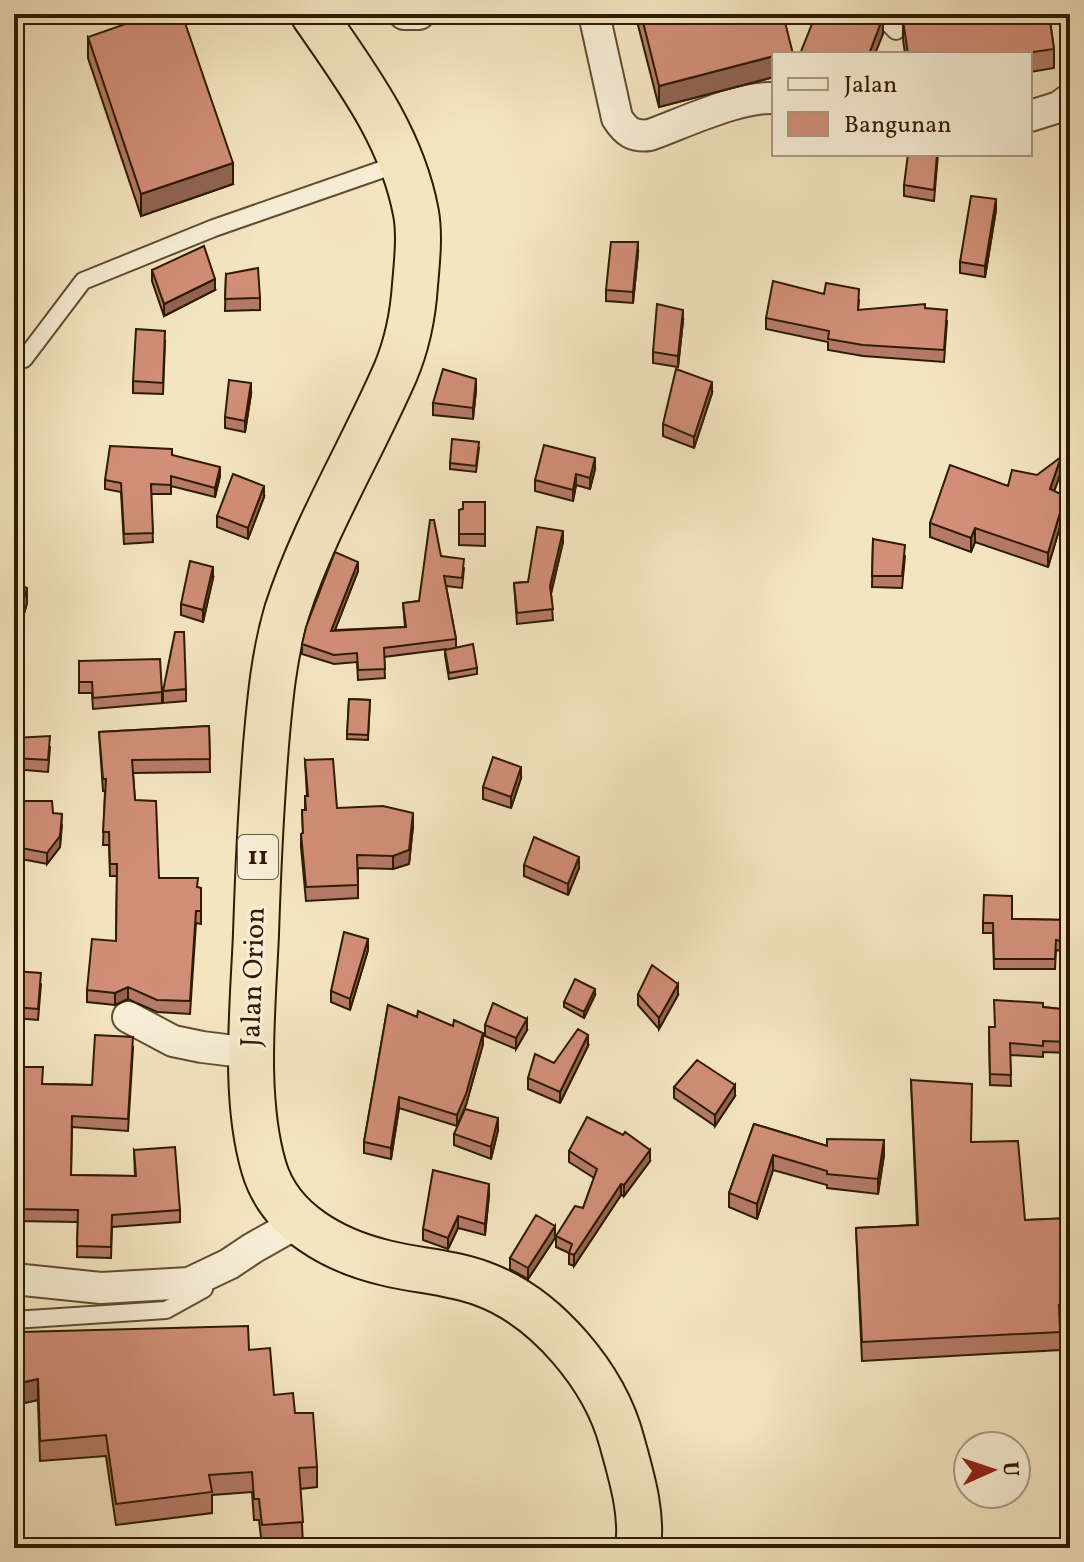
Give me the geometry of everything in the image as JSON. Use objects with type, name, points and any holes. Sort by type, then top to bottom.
[{"type":"highway","name":"Jalan Orion","points":[[313,14],[382,118],[402,162],[417,216],[417,268],[413,314],[397,368],[307,554],[275,656],[260,817],[251,1053],[257,1129],[264,1169],[281,1206],[305,1227],[338,1246],[384,1263],[443,1272],[486,1285],[510,1297],[549,1324],[592,1378],[617,1422],[635,1489],[638,1548]]},
{"type":"street","points":[[404,14],[419,14]]},
{"type":"street","points":[[594,14],[617,118],[623,128],[637,136],[650,135],[740,103],[762,97],[772,98]]},
{"type":"street","points":[[1032,115],[1059,107],[1070,99]]},
{"type":"street","points":[[128,1017],[173,1041],[251,1053]]},
{"type":"street","points":[[14,1279],[101,1288],[189,1283],[305,1227]]},
{"type":"lane","points":[[879,14],[896,31]]},
{"type":"lane","points":[[24,359],[83,281],[214,228],[402,162]]},
{"type":"lane","points":[[14,1320],[166,1310],[305,1227]]},
{"type":"building","points":[[154,14],[182,14],[233,163],[141,194],[88,37]]},
{"type":"building","points":[[641,14],[783,14],[792,52],[772,52],[772,57],[659,86]]},
{"type":"building","points":[[816,14],[874,14],[883,17],[870,52],[801,52]]},
{"type":"building","points":[[905,14],[1049,14],[1054,49],[1032,52],[908,52],[903,20]]},
{"type":"building","points":[[908,156],[937,156],[934,190],[904,185]]},
{"type":"building","points":[[971,196],[996,199],[985,266],[960,262]]},
{"type":"building","points":[[611,242],[638,242],[633,292],[606,290]]},
{"type":"building","points":[[204,246],[215,279],[164,304],[152,270]]},
{"type":"building","points":[[258,268],[260,298],[225,299],[226,274]]},
{"type":"building","points":[[773,281],[824,294],[826,283],[859,289],[858,310],[925,304],[925,308],[947,310],[944,350],[863,345],[828,339],[829,331],[766,318]]},
{"type":"building","points":[[657,304],[683,310],[678,356],[653,352]]},
{"type":"building","points":[[136,329],[165,331],[163,383],[133,381]]},
{"type":"building","points":[[443,369],[476,379],[473,408],[433,403]]},
{"type":"building","points":[[676,369],[712,382],[694,437],[663,424]]},
{"type":"building","points":[[229,380],[251,383],[245,421],[225,417]]},
{"type":"building","points":[[452,439],[479,442],[476,466],[450,463]]},
{"type":"building","points":[[544,445],[595,458],[590,478],[576,474],[573,490],[535,480]]},
{"type":"building","points":[[110,446],[172,449],[172,455],[220,467],[215,488],[171,476],[171,485],[151,484],[153,533],[124,534],[121,483],[105,480]]},
{"type":"building","points":[[1061,457],[1050,489],[1065,496],[1048,553],[975,528],[971,538],[930,523],[950,465],[1008,486],[1012,470],[1037,475]]},
{"type":"building","points":[[233,474],[264,486],[248,528],[217,516]]},
{"type":"building","points":[[463,502],[485,502],[485,534],[459,534],[459,510],[463,509]]},
{"type":"building","points":[[430,520],[434,520],[441,556],[464,559],[462,578],[444,576],[456,639],[384,648],[385,669],[358,670],[357,653],[334,655],[302,644],[335,552],[358,562],[331,631],[406,627],[403,603],[419,601]]},
{"type":"building","points":[[537,527],[563,531],[550,586],[553,609],[517,613],[514,583],[528,582]]},
{"type":"building","points":[[873,539],[905,545],[902,576],[872,576]]},
{"type":"building","points":[[190,561],[213,567],[203,610],[181,604]]},
{"type":"building","points":[[14,584],[27,588],[19,616],[14,614]]},
{"type":"building","points":[[175,632],[184,632],[186,689],[163,691]]},
{"type":"building","points":[[473,644],[477,668],[449,673],[445,650]]},
{"type":"building","points":[[160,659],[162,692],[93,698],[92,682],[79,682],[79,661]]},
{"type":"building","points":[[349,699],[370,700],[368,735],[347,734]]},
{"type":"building","points":[[209,726],[210,759],[132,760],[135,800],[156,801],[159,878],[198,878],[197,887],[201,888],[201,911],[196,911],[190,1001],[157,1000],[128,987],[115,993],[87,990],[92,939],[116,941],[117,864],[110,864],[109,832],[103,832],[106,779],[103,779],[99,732]]},
{"type":"building","points":[[50,736],[48,760],[14,758],[14,738]]},
{"type":"building","points":[[493,757],[521,767],[511,797],[483,787]]},
{"type":"building","points":[[333,759],[337,808],[383,806],[413,813],[409,850],[393,856],[357,855],[358,885],[306,887],[301,834],[302,810],[306,810],[305,796],[308,796],[305,760]]},
{"type":"building","points":[[21,801],[52,801],[53,813],[62,814],[60,836],[47,853],[21,848]]},
{"type":"building","points":[[534,837],[579,857],[568,884],[524,865]]},
{"type":"building","points":[[984,895],[1012,896],[1012,919],[1070,920],[1070,943],[1056,940],[1055,959],[994,959],[993,923],[983,923]]},
{"type":"building","points":[[344,932],[368,939],[350,999],[331,991]]},
{"type":"building","points":[[652,965],[678,984],[659,1018],[638,994]]},
{"type":"building","points":[[14,971],[41,973],[38,1009],[14,1007]]},
{"type":"building","points":[[575,979],[595,989],[584,1012],[564,1002]]},
{"type":"building","points":[[994,1000],[1043,1003],[1043,1007],[1070,1010],[1070,1042],[1043,1041],[1043,1046],[1010,1043],[1011,1075],[990,1074],[989,1027],[995,1027]]},
{"type":"building","points":[[493,1003],[527,1019],[516,1038],[485,1025]]},
{"type":"building","points":[[388,1005],[417,1017],[418,1011],[453,1026],[454,1020],[483,1033],[457,1115],[399,1097],[391,1148],[364,1142]]},
{"type":"building","points":[[578,1029],[588,1035],[560,1092],[528,1078],[535,1054],[554,1063]]},
{"type":"building","points":[[95,1035],[133,1037],[128,1119],[72,1116],[71,1175],[136,1176],[134,1150],[175,1147],[180,1210],[112,1215],[111,1247],[77,1246],[78,1210],[15,1209],[14,1067],[43,1067],[42,1084],[92,1085]]},
{"type":"building","points":[[697,1060],[735,1085],[715,1115],[674,1087]]},
{"type":"building","points":[[911,1080],[972,1084],[971,1142],[1018,1141],[1025,1220],[1070,1218],[1070,1304],[1059,1305],[1060,1332],[862,1342],[856,1228],[918,1225]]},
{"type":"building","points":[[465,1109],[498,1118],[491,1147],[454,1134]]},
{"type":"building","points":[[587,1117],[623,1135],[625,1132],[650,1150],[624,1185],[621,1184],[574,1255],[569,1253],[572,1244],[556,1236],[575,1206],[583,1208],[597,1169],[569,1151]]},
{"type":"building","points":[[754,1124],[827,1146],[827,1139],[884,1140],[878,1179],[827,1174],[827,1171],[773,1155],[757,1204],[729,1193]]},
{"type":"building","points":[[433,1170],[489,1184],[485,1224],[458,1216],[448,1238],[423,1229]]},
{"type":"building","points":[[536,1215],[555,1226],[528,1268],[510,1258]]},
{"type":"building","points":[[248,1326],[249,1350],[270,1348],[274,1395],[293,1393],[295,1413],[313,1413],[317,1467],[299,1468],[303,1522],[262,1525],[259,1499],[254,1499],[252,1472],[209,1475],[212,1492],[116,1504],[106,1435],[40,1441],[38,1379],[20,1383],[19,1332]]},
{"type":"building","points":[[167,1545],[167,1548],[129,1548],[129,1547]]}]
